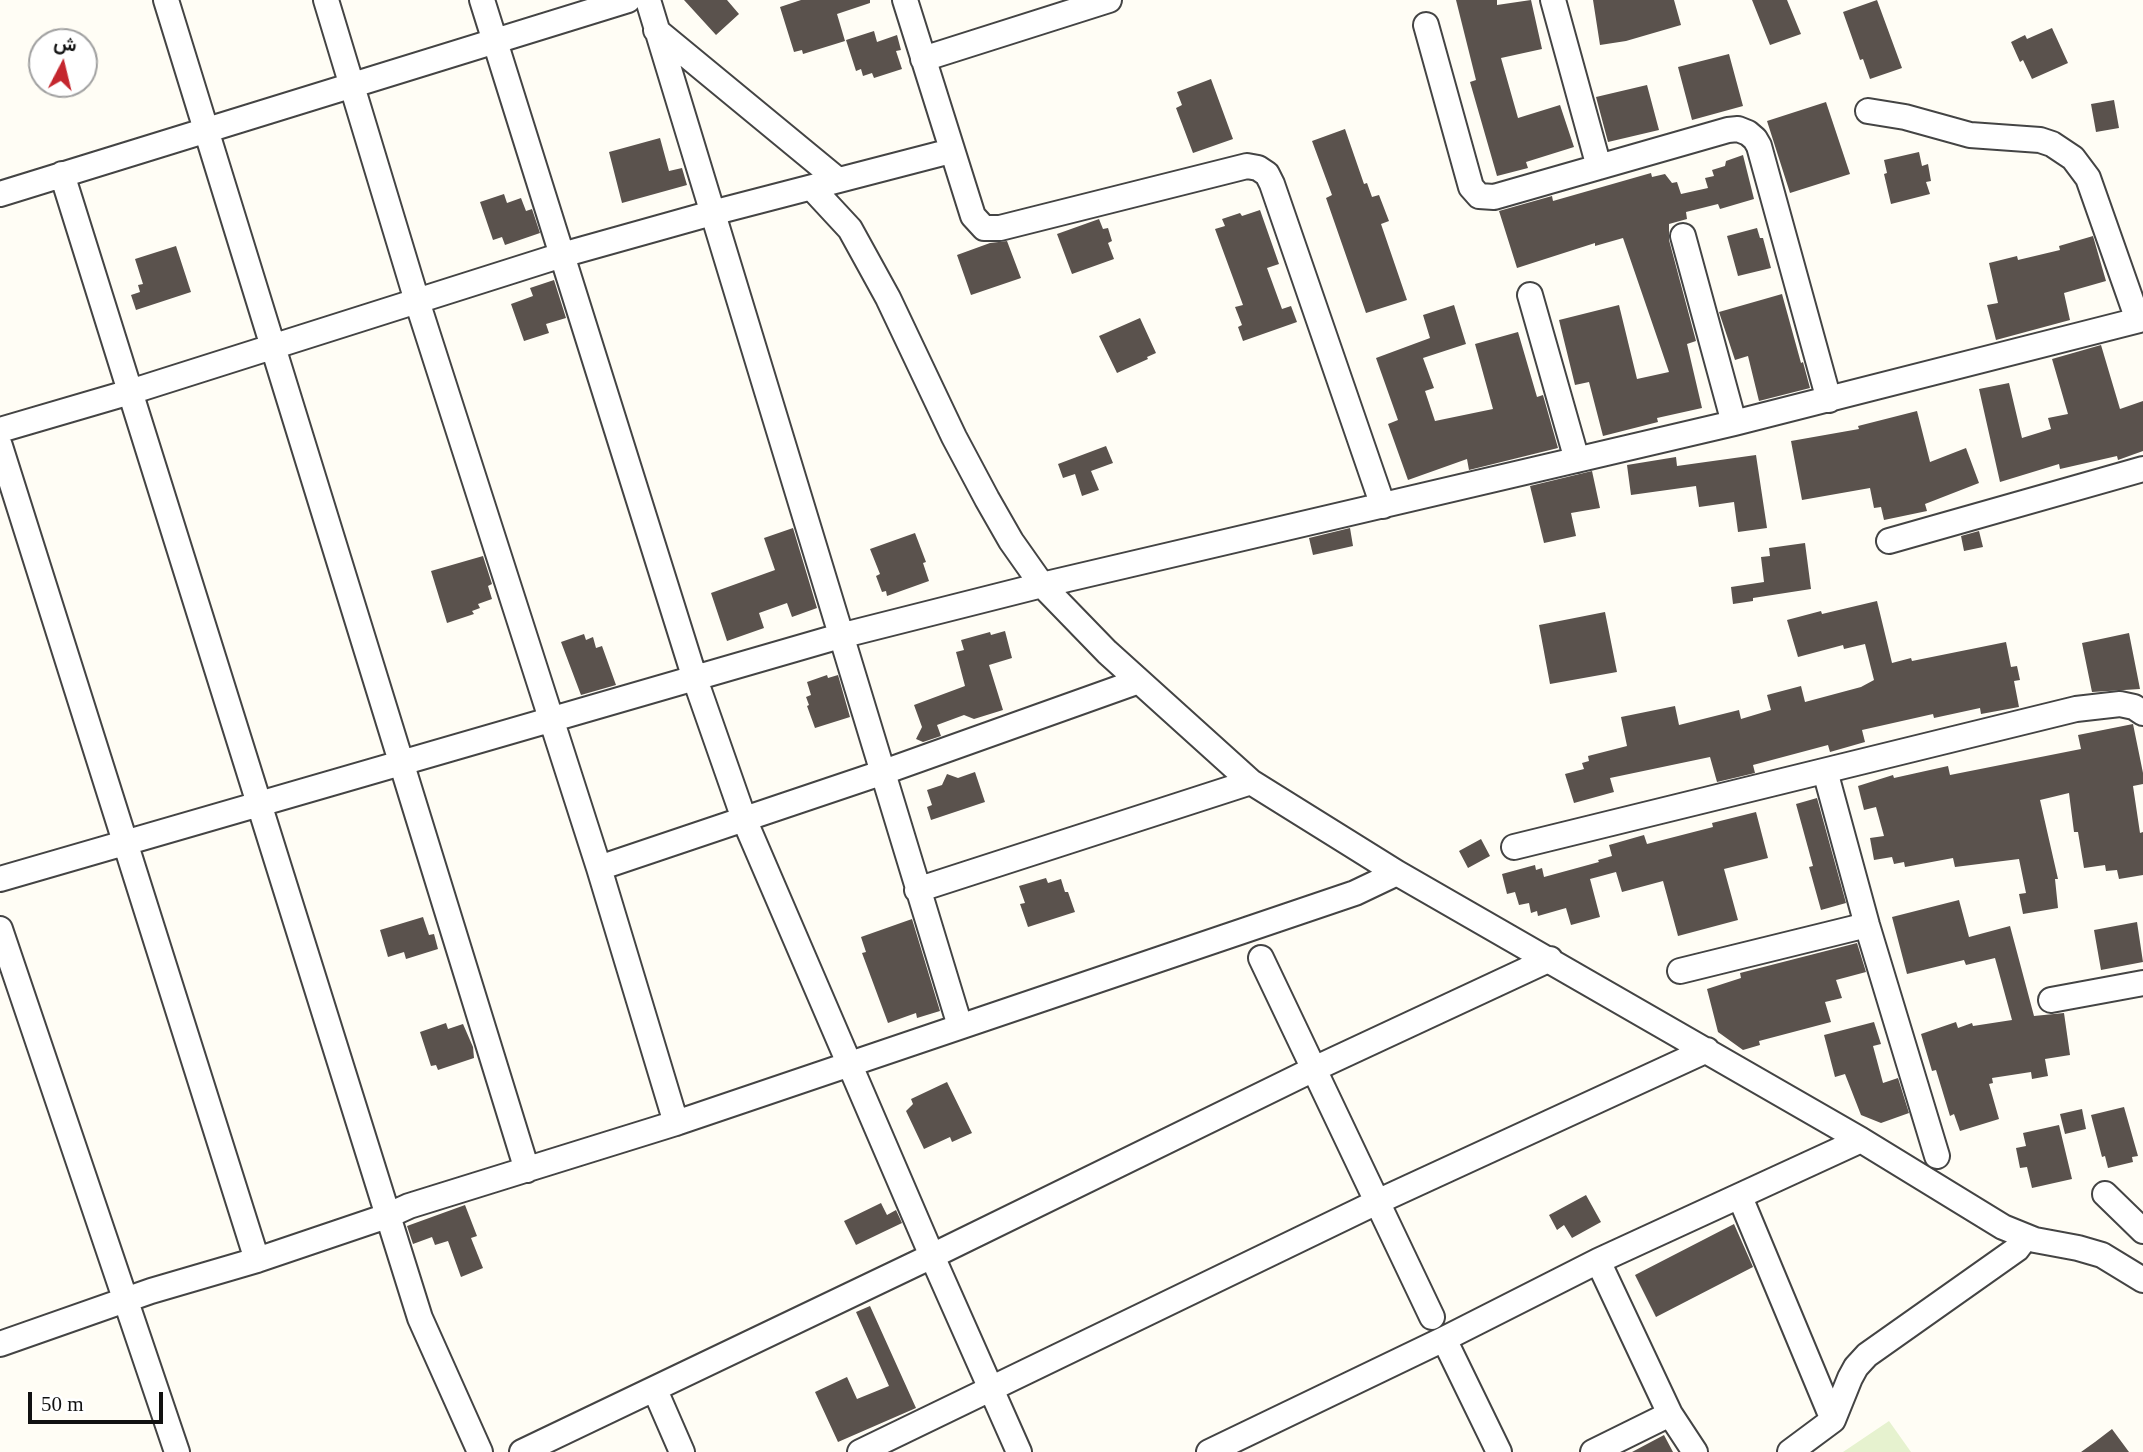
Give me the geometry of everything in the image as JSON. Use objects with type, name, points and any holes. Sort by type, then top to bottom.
[{"type":"street","points":[[166,0],[527,1170]]},
{"type":"street","points":[[326,0],[417,301],[599,868],[676,1123]]},
{"type":"street","points":[[482,0],[695,679],[744,819],[1019,1452]]},
{"type":"street","points":[[0,194],[628,0]]},
{"type":"street","points":[[648,0],[960,1026]]},
{"type":"street","points":[[905,0],[951,151],[977,223],[992,230],[1247,166],[1258,168],[1267,174],[1383,506]]},
{"type":"street","points":[[923,59],[1109,0]]},
{"type":"street","points":[[1553,0],[1599,167]]},
{"type":"street","points":[[1426,25],[1475,192],[1486,198],[1728,130],[1738,129],[1755,139],[1829,400]]},
{"type":"street","points":[[656,30],[838,180]]},
{"type":"street","points":[[0,879],[840,636],[1042,585],[1829,400],[2140,319],[2088,178],[2082,168],[2063,150],[2040,140],[1970,135],[1905,117],[1868,111]]},
{"type":"street","points":[[0,430],[130,392],[562,256],[712,213],[951,151]]},
{"type":"street","points":[[62,174],[420,1318],[480,1452]]},
{"type":"street","points":[[812,188],[850,229],[888,298],[981,489],[1011,541],[1042,585],[1139,681],[1251,782],[1397,873],[1707,1050],[1991,1220],[2026,1237],[2091,1251],[2113,1260],[2143,1280]]},
{"type":"street","points":[[1683,236],[1734,423]]},
{"type":"street","points":[[1530,295],[1577,460]]},
{"type":"street","points":[[0,446],[257,1260]]},
{"type":"street","points":[[1889,541],[2143,469]]},
{"type":"street","points":[[599,868],[881,773],[1139,681]]},
{"type":"street","points":[[1514,847],[2076,709],[2120,704],[2134,707],[2143,713]]},
{"type":"street","points":[[1825,771],[1867,925],[1937,1156]]},
{"type":"street","points":[[917,890],[1251,782]]},
{"type":"street","points":[[0,1344],[257,1260],[387,1216],[408,1206],[676,1123],[1354,893],[1397,873]]},
{"type":"street","points":[[1680,971],[1867,925]]},
{"type":"street","points":[[0,929],[177,1452]]},
{"type":"street","points":[[1261,958],[1499,1452]]},
{"type":"street","points":[[522,1452],[1314,1069],[1550,960]]},
{"type":"street","points":[[2051,1000],[2143,983]]},
{"type":"street","points":[[860,1452],[1377,1202],[1707,1050]]},
{"type":"street","points":[[1209,1452],[1438,1328],[1598,1261],[1861,1140]]},
{"type":"street","points":[[2105,1194],[2143,1231]]},
{"type":"street","points":[[1740,1197],[1833,1420]]},
{"type":"street","points":[[1790,1452],[1833,1420],[1850,1378],[1867,1355],[2017,1249],[2026,1237]]},
{"type":"street","points":[[1598,1261],[1670,1413],[1695,1452]]},
{"type":"street","points":[[655,1390],[682,1452]]},
{"type":"street","points":[[1593,1452],[1670,1413]]},
{"type":"green space","points":[[1889,1421],[1911,1452],[1843,1452]]},
{"type":"building","points":[[684,0],[727,0],[739,14],[716,35]]},
{"type":"building","points":[[801,0],[870,0],[870,3],[837,14],[845,41],[803,54],[802,50],[794,52],[780,7]]},
{"type":"building","points":[[1456,0],[1497,0],[1497,5],[1531,0],[1542,49],[1501,58],[1518,118],[1560,105],[1574,147],[1526,162],[1528,168],[1497,176],[1470,82],[1476,80]]},
{"type":"building","points":[[1593,0],[1674,0],[1681,25],[1626,41],[1600,45]]},
{"type":"building","points":[[1752,0],[1787,0],[1801,34],[1770,45]]},
{"type":"building","points":[[1877,0],[1902,68],[1870,79],[1863,59],[1860,60],[1843,12]]},
{"type":"building","points":[[2052,28],[2068,63],[2032,79],[2011,42],[2025,35],[2027,39]]},
{"type":"building","points":[[874,31],[877,42],[897,35],[901,50],[896,51],[902,69],[874,78],[872,73],[863,76],[861,69],[856,71],[846,40]]},
{"type":"building","points":[[1729,54],[1743,106],[1692,120],[1678,67]]},
{"type":"building","points":[[1211,79],[1233,139],[1193,153],[1176,108],[1182,105],[1177,92]]},
{"type":"building","points":[[1647,85],[1659,130],[1608,142],[1596,97]]},
{"type":"building","points":[[2114,100],[2119,128],[2096,132],[2091,104]]},
{"type":"building","points":[[1826,102],[1850,174],[1790,193],[1767,121]]},
{"type":"building","points":[[1345,129],[1364,184],[1367,183],[1372,197],[1379,195],[1389,221],[1381,224],[1407,300],[1366,313],[1326,198],[1332,195],[1312,141]]},
{"type":"building","points":[[660,138],[669,171],[682,168],[687,185],[622,203],[609,152]]},
{"type":"building","points":[[1919,152],[1922,166],[1928,164],[1931,181],[1926,182],[1930,194],[1891,204],[1884,174],[1887,173],[1884,160]]},
{"type":"building","points":[[1743,155],[1754,199],[1720,209],[1718,204],[1686,212],[1687,219],[1669,224],[1669,240],[1696,341],[1687,344],[1702,408],[1657,418],[1658,422],[1603,436],[1589,382],[1575,385],[1559,320],[1619,305],[1637,379],[1669,372],[1623,238],[1595,246],[1595,243],[1517,268],[1499,211],[1552,196],[1553,201],[1651,173],[1652,177],[1665,174],[1672,183],[1677,182],[1681,194],[1708,188],[1705,178],[1714,176],[1712,170]]},
{"type":"building","points":[[504,194],[507,203],[521,198],[526,211],[532,209],[540,233],[505,245],[502,237],[493,240],[480,202]]},
{"type":"building","points":[[1260,210],[1279,264],[1267,268],[1282,309],[1291,306],[1297,322],[1243,341],[1238,327],[1242,325],[1235,307],[1243,305],[1215,229],[1225,226],[1222,219]]},
{"type":"building","points":[[1099,219],[1103,229],[1108,228],[1112,241],[1108,243],[1114,259],[1072,274],[1057,234]]},
{"type":"building","points":[[1757,228],[1760,238],[1763,238],[1771,268],[1738,276],[1727,236]]},
{"type":"building","points":[[2093,236],[2106,281],[2064,293],[2070,320],[1996,340],[1987,305],[1998,303],[1989,263],[2017,256],[2018,260],[2060,250],[2059,246]]},
{"type":"building","points":[[1007,241],[1021,278],[971,295],[957,255],[990,243]]},
{"type":"building","points":[[176,246],[191,292],[136,310],[131,295],[140,292],[138,285],[143,284],[135,259]]},
{"type":"building","points":[[554,280],[566,318],[546,324],[549,333],[524,341],[511,304],[533,296],[530,288]]},
{"type":"building","points":[[1782,294],[1810,388],[1759,401],[1748,356],[1735,360],[1719,312]]},
{"type":"building","points":[[1454,305],[1466,344],[1423,358],[1434,388],[1425,391],[1435,421],[1493,409],[1475,344],[1518,332],[1537,397],[1543,395],[1558,448],[1469,470],[1467,459],[1408,480],[1388,424],[1398,420],[1376,358],[1430,338],[1423,315]]},
{"type":"building","points":[[1140,318],[1156,353],[1117,373],[1099,336]]},
{"type":"building","points":[[2101,345],[2120,409],[2143,401],[2143,451],[2118,460],[2117,456],[2060,469],[2059,464],[2000,482],[1979,389],[2009,383],[2022,438],[2051,429],[2048,418],[2068,414],[2052,359]]},
{"type":"building","points":[[1917,411],[1930,462],[1966,448],[1979,483],[1925,504],[1927,511],[1884,520],[1881,507],[1874,508],[1870,488],[1802,500],[1791,441],[1859,429],[1858,426]]},
{"type":"building","points":[[1106,446],[1113,463],[1091,471],[1099,490],[1082,496],[1075,474],[1063,478],[1058,464]]},
{"type":"building","points":[[1756,455],[1767,528],[1738,532],[1734,502],[1699,507],[1696,486],[1631,495],[1627,465],[1676,457],[1677,466]]},
{"type":"building","points":[[1592,471],[1600,508],[1571,513],[1576,536],[1544,543],[1530,486]]},
{"type":"building","points":[[793,528],[817,608],[792,617],[787,603],[759,613],[764,628],[727,641],[711,593],[775,570],[764,538]]},
{"type":"building","points":[[1350,528],[1353,546],[1313,555],[1309,538]]},
{"type":"building","points":[[1979,531],[1983,547],[1964,551],[1961,536]]},
{"type":"building","points":[[915,533],[926,562],[923,563],[929,581],[887,596],[886,591],[882,592],[876,576],[880,574],[870,549]]},
{"type":"building","points":[[1805,543],[1811,589],[1753,598],[1753,601],[1733,604],[1731,587],[1764,582],[1761,557],[1770,556],[1769,548]]},
{"type":"building","points":[[483,556],[492,584],[488,586],[492,599],[478,604],[480,608],[472,611],[474,614],[447,623],[431,571]]},
{"type":"building","points":[[1877,601],[1892,663],[2006,642],[2011,667],[2017,666],[2020,680],[2014,681],[2019,707],[1981,714],[1980,708],[1934,718],[1933,714],[1862,730],[1865,742],[1830,752],[1828,745],[1753,765],[1755,773],[1717,782],[1710,757],[1610,778],[1614,792],[1574,803],[1565,774],[1584,769],[1582,763],[1589,761],[1588,756],[1627,746],[1621,717],[1675,706],[1679,725],[1739,710],[1741,719],[1771,710],[1767,695],[1801,686],[1805,702],[1861,687],[1874,680],[1865,644],[1844,649],[1843,645],[1798,657],[1787,620]]},
{"type":"building","points":[[1605,612],[1617,672],[1550,684],[1539,625]]},
{"type":"building","points":[[1005,631],[1012,658],[989,665],[1003,710],[974,719],[964,715],[937,725],[941,736],[923,742],[916,739],[922,727],[914,705],[965,686],[956,652],[964,650],[961,640]]},
{"type":"building","points":[[2129,633],[2140,689],[2092,692],[2082,643]]},
{"type":"building","points":[[584,634],[586,640],[593,637],[596,648],[602,646],[616,685],[581,695],[561,642]]},
{"type":"building","points":[[827,675],[828,678],[838,675],[850,717],[815,728],[807,706],[806,697],[811,695],[807,682]]},
{"type":"building","points":[[2133,724],[2143,773],[2143,784],[2133,786],[2140,833],[2143,832],[2143,875],[2119,879],[2117,870],[2106,871],[2105,865],[2084,868],[2078,832],[2074,832],[2069,793],[2040,800],[2058,879],[2055,879],[2058,908],[2023,914],[2019,894],[2026,893],[2019,859],[1955,867],[1953,858],[1905,867],[1904,862],[1894,864],[1892,857],[1874,860],[1870,838],[1884,836],[1876,807],[1864,810],[1858,786],[1893,775],[1894,778],[1948,766],[1950,775],[2081,749],[2078,735]]},
{"type":"building","points":[[975,772],[985,802],[931,820],[927,807],[932,805],[927,790],[942,785],[947,774],[958,778]]},
{"type":"building","points":[[1817,798],[1846,903],[1821,910],[1809,867],[1813,866],[1796,804]]},
{"type":"building","points":[[1756,812],[1768,858],[1724,869],[1738,920],[1678,936],[1663,881],[1622,892],[1616,872],[1590,879],[1600,917],[1571,925],[1566,908],[1538,916],[1537,911],[1531,913],[1529,903],[1519,905],[1515,892],[1507,894],[1502,874],[1535,865],[1536,870],[1542,868],[1544,877],[1612,856],[1609,845],[1644,835],[1647,844],[1713,827],[1712,823]]},
{"type":"building","points":[[1481,839],[1490,856],[1468,868],[1459,851]]},
{"type":"building","points":[[1046,878],[1048,883],[1061,879],[1075,912],[1028,927],[1020,904],[1025,903],[1019,886]]},
{"type":"building","points":[[1959,900],[1969,937],[2010,926],[2034,1016],[2064,1013],[2070,1055],[2045,1059],[2048,1076],[2032,1079],[2031,1072],[1992,1078],[1993,1083],[1989,1084],[1999,1119],[1960,1131],[1954,1114],[1950,1116],[1936,1070],[1932,1071],[1921,1034],[1956,1022],[1958,1028],[1972,1023],[1973,1026],[2012,1020],[1995,958],[1966,965],[1964,960],[1907,974],[1892,917]]},
{"type":"building","points":[[423,917],[429,935],[434,934],[438,949],[406,959],[404,952],[388,957],[380,930]]},
{"type":"building","points":[[912,919],[940,1011],[917,1018],[916,1013],[888,1023],[862,953],[866,952],[861,937]]},
{"type":"building","points":[[2137,922],[2143,962],[2101,970],[2094,930]]},
{"type":"building","points":[[1857,943],[1866,972],[1836,980],[1842,998],[1825,1002],[1831,1022],[1759,1041],[1760,1045],[1743,1050],[1718,1032],[1707,989],[1741,978],[1740,973]]},
{"type":"building","points":[[1874,1022],[1881,1044],[1873,1046],[1883,1083],[1898,1078],[1909,1113],[1881,1123],[1861,1115],[1845,1074],[1835,1077],[1824,1035]]},
{"type":"building","points":[[446,1023],[448,1029],[463,1024],[473,1047],[474,1058],[438,1070],[436,1065],[431,1066],[420,1032]]},
{"type":"building","points":[[947,1082],[972,1133],[952,1142],[950,1137],[924,1149],[906,1111],[913,1104],[911,1099]]},
{"type":"building","points":[[2124,1107],[2138,1156],[2132,1157],[2133,1162],[2108,1168],[2105,1156],[2102,1157],[2091,1115]]},
{"type":"building","points":[[2082,1109],[2086,1129],[2065,1134],[2060,1114]]},
{"type":"building","points":[[2059,1125],[2072,1179],[2032,1188],[2027,1167],[2020,1168],[2016,1148],[2026,1146],[2023,1133]]},
{"type":"building","points":[[1586,1195],[1601,1222],[1572,1238],[1564,1225],[1557,1230],[1549,1215]]},
{"type":"building","points":[[881,1203],[887,1215],[896,1210],[902,1223],[856,1245],[844,1221]]},
{"type":"building","points":[[465,1205],[477,1236],[471,1238],[483,1268],[461,1277],[448,1241],[435,1245],[432,1237],[413,1244],[407,1226]]},
{"type":"building","points":[[1734,1224],[1753,1267],[1656,1317],[1635,1275]]},
{"type":"building","points":[[870,1306],[916,1408],[838,1442],[815,1392],[847,1377],[857,1399],[889,1386],[856,1312]]},
{"type":"building","points":[[2112,1429],[2129,1452],[2081,1452],[2095,1442]]},
{"type":"building","points":[[1664,1435],[1673,1452],[1632,1452]]}]
